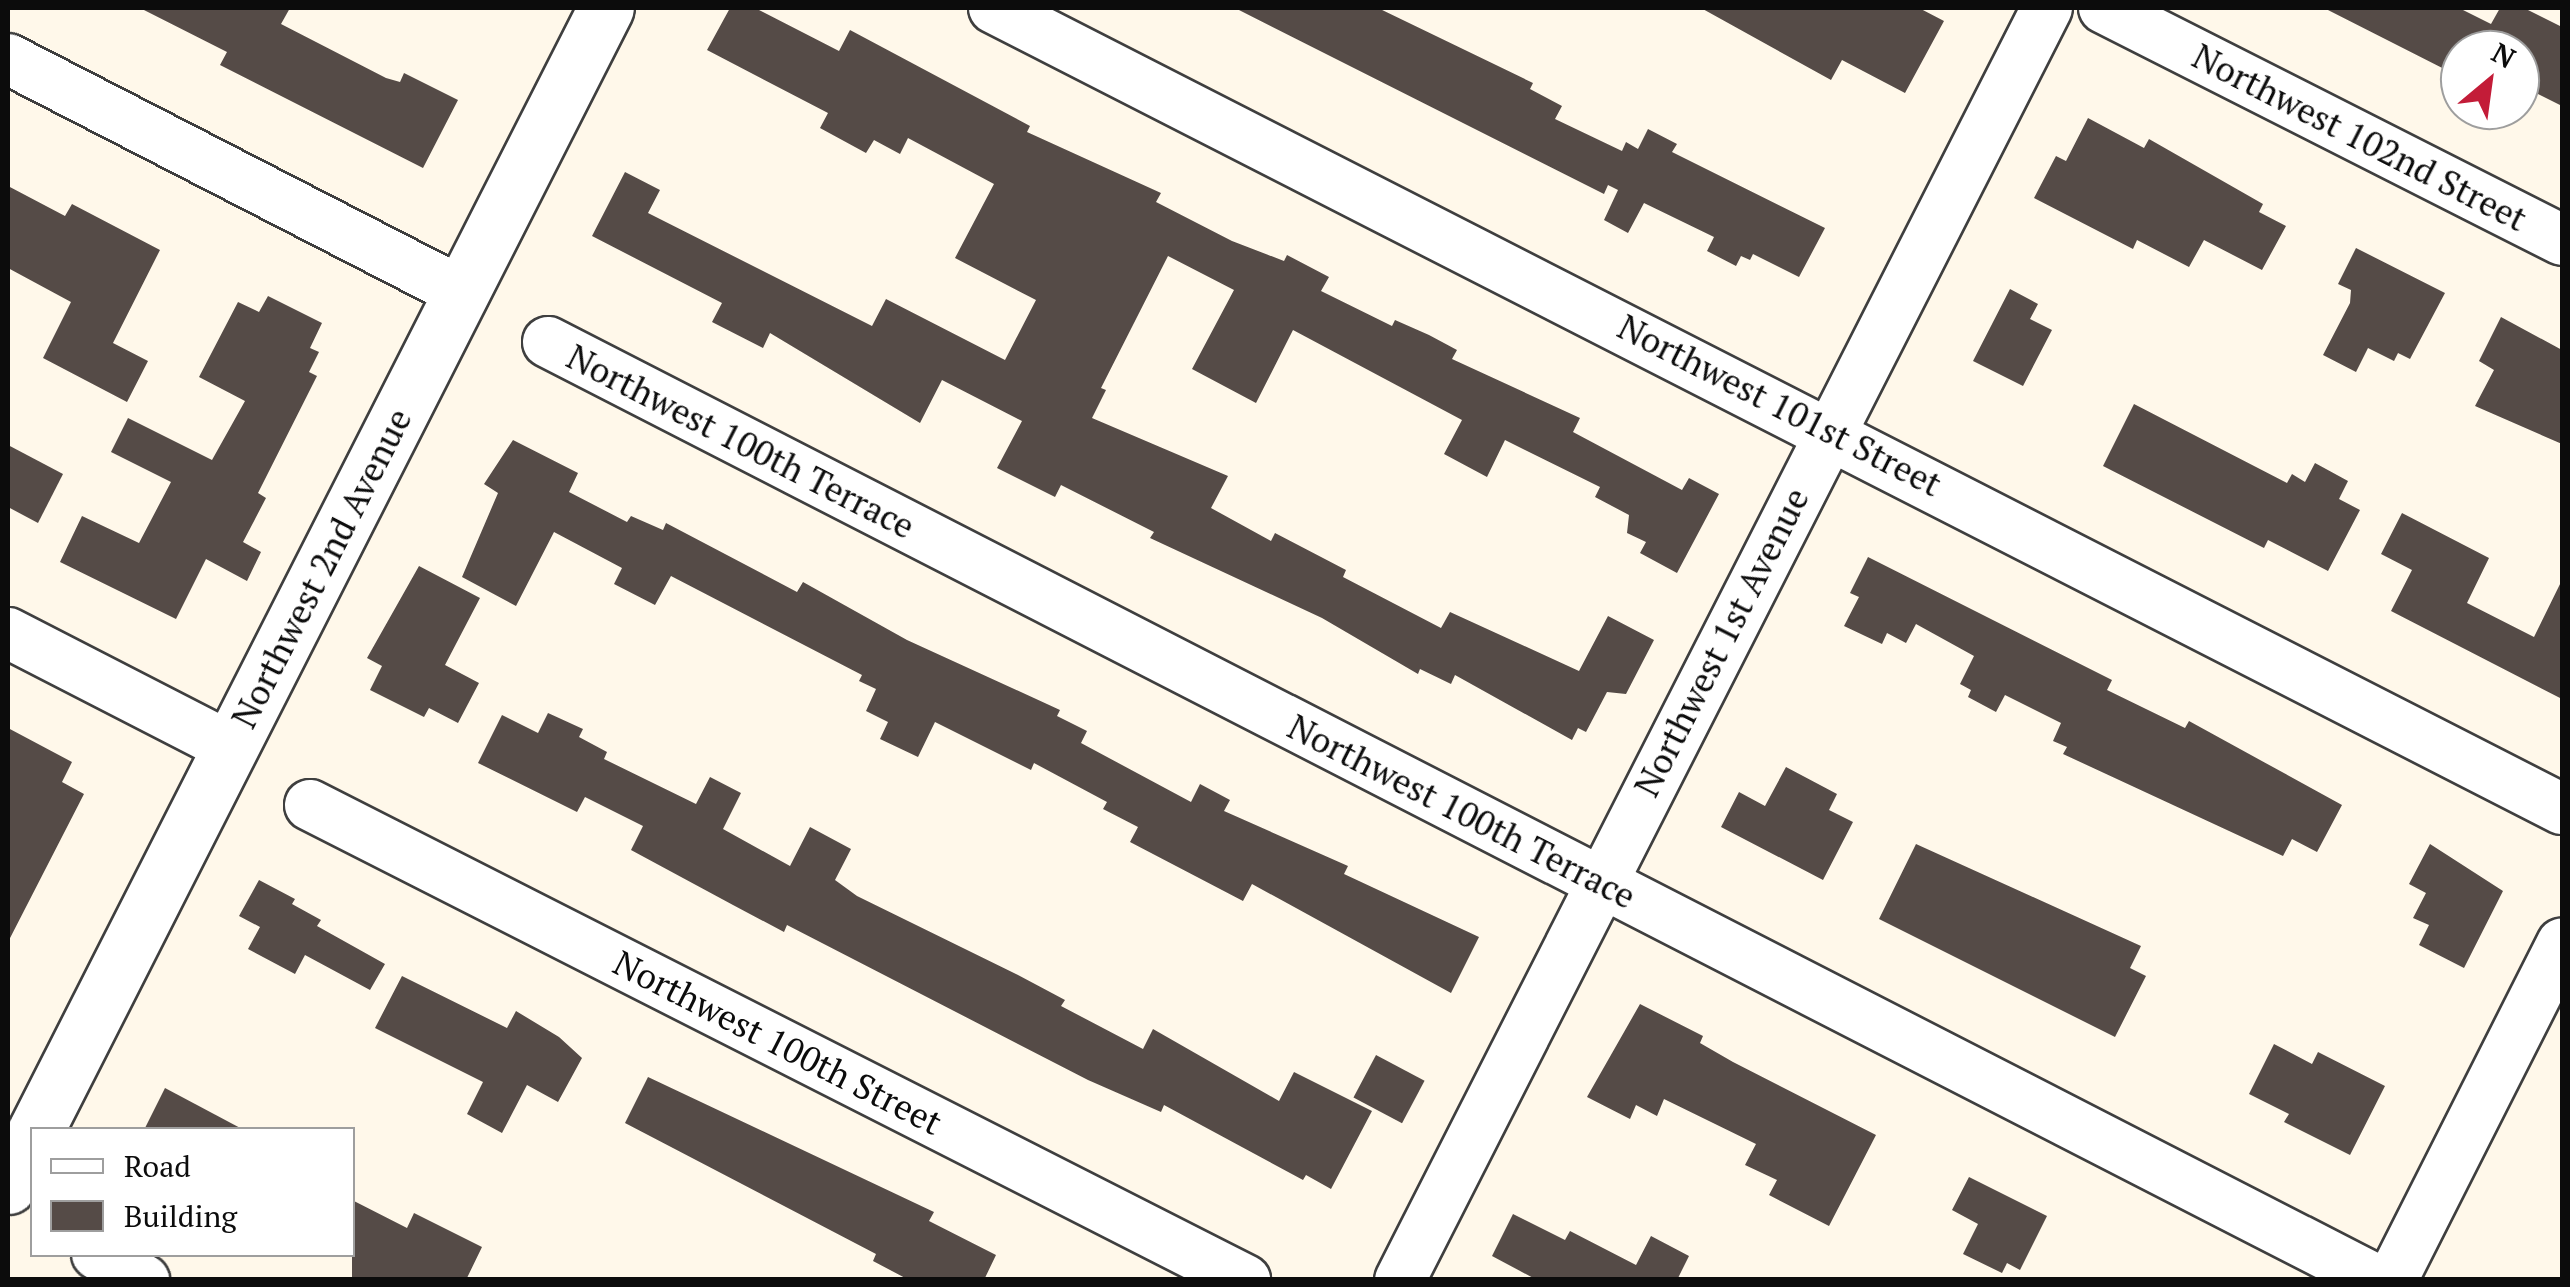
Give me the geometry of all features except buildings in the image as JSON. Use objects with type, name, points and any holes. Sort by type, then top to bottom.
[{"type":"street","name":"Northwest 2nd Avenue","points":[[38,1127],[606,8]]},
{"type":"street","name":"Northwest 101st Street","points":[[994,8],[1830,430],[2562,809]]},
{"type":"street","name":"Northwest 1st Avenue","points":[[1400,1280],[1598,882],[2047,8]]},
{"type":"street","name":"Northwest 102nd Street","points":[[2104,8],[2562,240]]},
{"type":"street","points":[[8,59],[461,292]]},
{"type":"street","name":"Northwest 100th Terrace","points":[[548,342],[2376,1280]]},
{"type":"street","points":[[8,633],[230,748]]},
{"type":"street","name":"Northwest 100th Street","points":[[310,806],[1245,1280]]},
{"type":"street","points":[[2392,1280],[2544,1026],[2562,943]]},
{"type":"street","points":[[8,1186],[30,1141]]},
{"type":"street","points":[[102,1257],[144,1280]]}]
